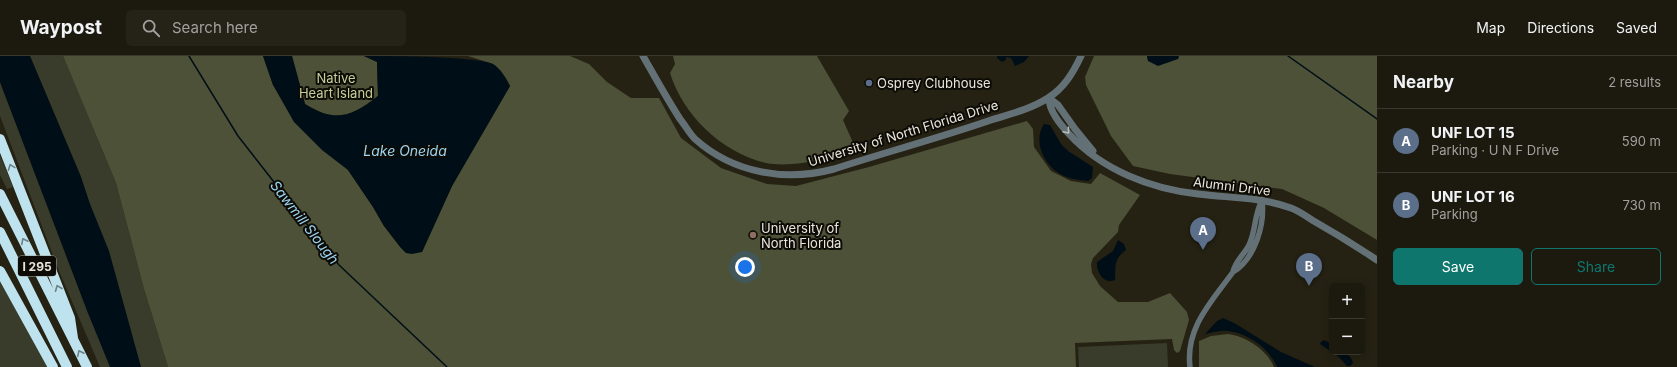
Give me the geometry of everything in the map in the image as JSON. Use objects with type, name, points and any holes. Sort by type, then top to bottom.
[{"type":"highway","points":[[0,139],[70,318],[73,338]]},
{"type":"highway","name":"I 295","points":[[0,194],[87,367]]},
{"type":"highway","name":"I 295","points":[[0,232],[67,367]]},
{"type":"highway","name":"I 295","points":[[0,243],[60,367]]},
{"type":"highway","points":[[0,271],[53,367]]},
{"type":"street","name":"University of North Florida Drive","points":[[643,56],[670,104],[694,138],[717,156],[743,167],[769,174],[799,176],[828,171],[972,126],[1036,104],[1049,98],[1063,86],[1081,56]]},
{"type":"street","name":"Alumni Drive","points":[[1049,98],[1058,105],[1075,129],[1101,160],[1143,182],[1170,191],[1262,200],[1292,209],[1340,236],[1377,260]]},
{"type":"street","points":[[1190,367],[1191,343],[1196,325],[1233,272],[1235,264],[1248,247],[1251,240],[1257,209],[1262,200]]},
{"type":"green space","points":[[30,56],[63,56],[116,183],[144,289],[168,367],[141,367],[81,177]]},
{"type":"green space","name":"University of North Florida","points":[[63,56],[263,56],[273,85],[348,170],[384,226],[401,248],[422,252],[452,186],[510,86],[493,64],[468,56],[570,56],[589,64],[607,82],[631,98],[659,98],[681,138],[721,168],[767,184],[796,186],[869,167],[1027,121],[1033,129],[1034,147],[1051,171],[1071,181],[1091,184],[1100,173],[1140,195],[1119,225],[1118,232],[1093,258],[1091,264],[1092,273],[1100,286],[1118,302],[1148,302],[1170,293],[1187,312],[1189,320],[1180,351],[1177,353],[1174,350],[1172,339],[1075,343],[1076,367],[168,367],[144,289],[116,183]]},
{"type":"green space","name":"Native Heart Island","points":[[292,56],[364,56],[377,62],[378,96],[359,109],[343,115],[325,114],[316,110],[305,104]]},
{"type":"green space","points":[[673,56],[817,56],[849,111],[843,120],[854,145],[853,150],[833,157],[810,162],[787,164],[766,163],[734,151],[706,130],[684,103],[676,89],[670,73],[675,64]]},
{"type":"green space","points":[[1094,56],[1147,56],[1148,61],[1178,59],[1179,56],[1377,56],[1377,240],[1324,208],[1282,189],[1170,174],[1133,166],[1111,136],[1086,85],[1085,77]]},
{"type":"green space","points":[[0,82],[88,313],[111,367],[100,367],[59,271],[0,116]]},
{"type":"green space","points":[[0,155],[13,187],[7,189],[0,175]]},
{"type":"green space","points":[[0,278],[48,367],[0,367]]},
{"type":"green space","points":[[1228,334],[1235,335],[1255,345],[1266,355],[1274,367],[1199,367],[1199,341],[1211,336]]},
{"type":"green space","points":[[1167,343],[1168,367],[1079,367],[1078,347]]},
{"type":"water","points":[[0,56],[30,56],[81,177],[109,251],[141,367],[110,367],[0,82]]},
{"type":"water","name":"Lake Oneida","points":[[263,56],[292,56],[305,104],[325,114],[334,115],[351,113],[360,109],[378,96],[377,62],[364,56],[468,59],[493,64],[501,71],[510,86],[452,186],[422,252],[412,254],[406,253],[401,248],[384,226],[348,170],[322,150],[294,122],[273,85]]},
{"type":"water","points":[[997,56],[1029,56],[1024,62],[1015,66],[1011,58],[1006,57],[1006,60],[1002,62],[997,58]]},
{"type":"water","points":[[1147,56],[1179,56],[1178,59],[1158,66],[1148,61]]},
{"type":"water","points":[[1044,124],[1050,125],[1061,144],[1068,151],[1093,167],[1092,178],[1088,181],[1071,178],[1060,174],[1052,168],[1041,150],[1039,137]]},
{"type":"water","points":[[1118,240],[1124,244],[1126,250],[1117,260],[1115,267],[1115,280],[1107,281],[1099,273],[1097,262],[1113,251]]},
{"type":"water","points":[[1223,318],[1236,324],[1281,352],[1315,367],[1277,367],[1269,354],[1250,338],[1235,332],[1224,331],[1205,334],[1217,321]]},
{"type":"water","points":[[1324,340],[1329,342],[1329,350],[1320,344]]},
{"type":"water","points":[[1336,355],[1348,355],[1352,359],[1353,363],[1350,366],[1347,366]]},
{"type":"waterway","name":"Sawmill Slough","points":[[189,56],[238,136],[339,265],[447,367]]},
{"type":"waterway","points":[[1288,56],[1377,119]]},
{"type":"place","name":"Osprey Clubhouse","points":[[869,83]]},
{"type":"place","name":"University of North Florida","points":[[753,235]]},
{"type":"place","name":"UNF LOT 15","points":[[1203,250]]},
{"type":"place","name":"UNF LOT 16","points":[[1309,286]]}]
